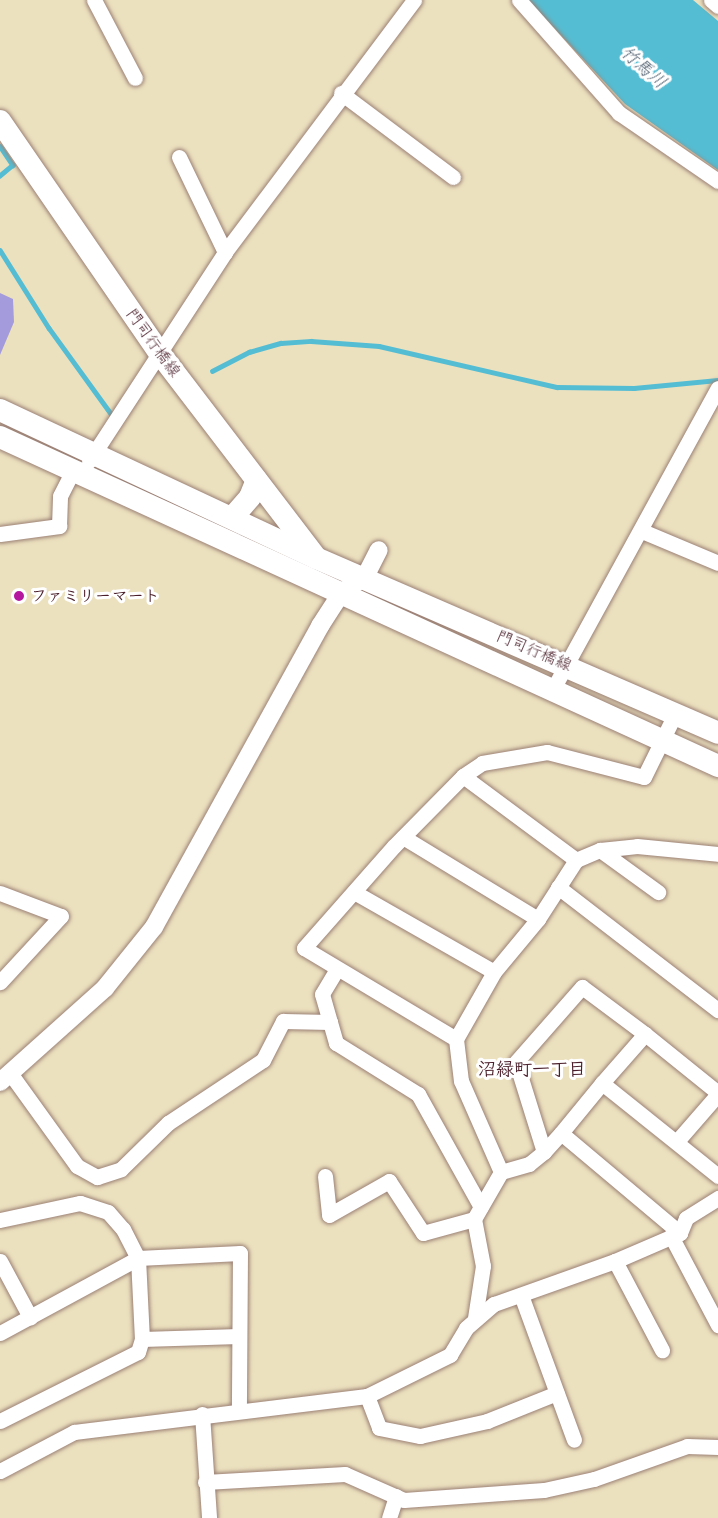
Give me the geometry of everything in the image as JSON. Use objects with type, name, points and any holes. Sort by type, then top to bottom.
[{"type":"main road","name":"門司行橋線","points":[[0,121],[161,355],[342,592]]},
{"type":"main road","name":"門司行橋線","points":[[0,410],[316,558],[565,664],[718,733]]},
{"type":"main road","name":"門司行橋線","points":[[0,437],[663,738],[718,766]]},
{"type":"main road","points":[[232,518],[249,498],[257,480]]},
{"type":"street","points":[[94,0],[135,78]]},
{"type":"street","points":[[0,534],[59,526],[60,496],[94,453],[161,355],[225,252],[341,93],[414,0]]},
{"type":"street","points":[[519,0],[619,113],[718,181]]},
{"type":"street","points":[[711,0],[718,6]]},
{"type":"street","points":[[341,93],[453,177]]},
{"type":"street","points":[[179,157],[225,252]]},
{"type":"street","points":[[553,689],[565,664],[642,531],[718,388]]},
{"type":"street","points":[[642,531],[718,563]]},
{"type":"street","points":[[330,1022],[283,1021],[263,1060],[168,1123],[121,1169],[97,1177],[77,1166],[5,1078],[105,988],[169,906],[320,626],[342,592],[364,577],[379,550]]},
{"type":"street","points":[[456,1039],[304,948],[403,837],[463,776],[482,763],[547,752],[644,777],[675,714]]},
{"type":"street","points":[[463,776],[576,860]]},
{"type":"street","points":[[403,837],[538,919]]},
{"type":"street","points":[[501,1172],[461,1081],[456,1039],[494,972],[538,919],[576,860],[600,850],[637,846],[718,854]]},
{"type":"street","points":[[600,850],[658,892]]},
{"type":"street","points":[[558,887],[718,1010]]},
{"type":"street","points":[[354,892],[494,972]]},
{"type":"street","points":[[0,893],[61,916],[0,982]]},
{"type":"street","points":[[337,969],[322,994],[336,1043],[418,1094],[477,1213],[483,1266],[475,1318]]},
{"type":"street","points":[[544,1152],[516,1062],[582,987],[645,1034],[718,1094],[678,1140]]},
{"type":"street","points":[[325,1176],[329,1215],[389,1181],[423,1233],[477,1213],[501,1172],[529,1164],[544,1152],[645,1034]]},
{"type":"street","points":[[602,1083],[678,1140],[718,1176]]},
{"type":"street","points":[[561,1133],[675,1234],[718,1325]]},
{"type":"street","points":[[0,1471],[74,1432],[202,1413],[368,1396],[450,1355],[475,1318],[494,1304],[615,1261],[675,1234],[686,1218],[717,1202]]},
{"type":"street","points":[[0,1220],[80,1203],[108,1212],[138,1258],[142,1339],[138,1352],[0,1421]]},
{"type":"street","points":[[0,1333],[138,1258],[240,1253],[239,1411]]},
{"type":"street","points":[[615,1261],[662,1350]]},
{"type":"street","points":[[0,1262],[30,1317]]},
{"type":"street","points":[[521,1295],[574,1440]]},
{"type":"street","points":[[142,1339],[239,1336]]},
{"type":"street","points":[[368,1396],[379,1428],[420,1436],[487,1421],[557,1393]]},
{"type":"street","points":[[202,1413],[209,1518]]},
{"type":"street","points":[[206,1482],[345,1474],[404,1500],[544,1490],[594,1479],[687,1446],[718,1447]]},
{"type":"street","points":[[389,1518],[396,1496]]},
{"type":"water","name":"竹馬川","points":[[528,0],[693,0],[718,21],[718,170],[625,104]]},
{"type":"building","points":[[0,293],[13,299],[14,322],[0,355]]},
{"type":"waterway","points":[[0,146],[13,165],[0,176]]},
{"type":"waterway","points":[[0,250],[49,328],[112,415]]},
{"type":"waterway","points":[[212,371],[249,352],[281,343],[311,341],[379,346],[557,387],[634,388],[718,380]]},
{"type":"place","name":"ファミリーマート","points":[[19,596]]},
{"type":"district","name":"沼緑町一丁目","points":[[532,1070]]}]
